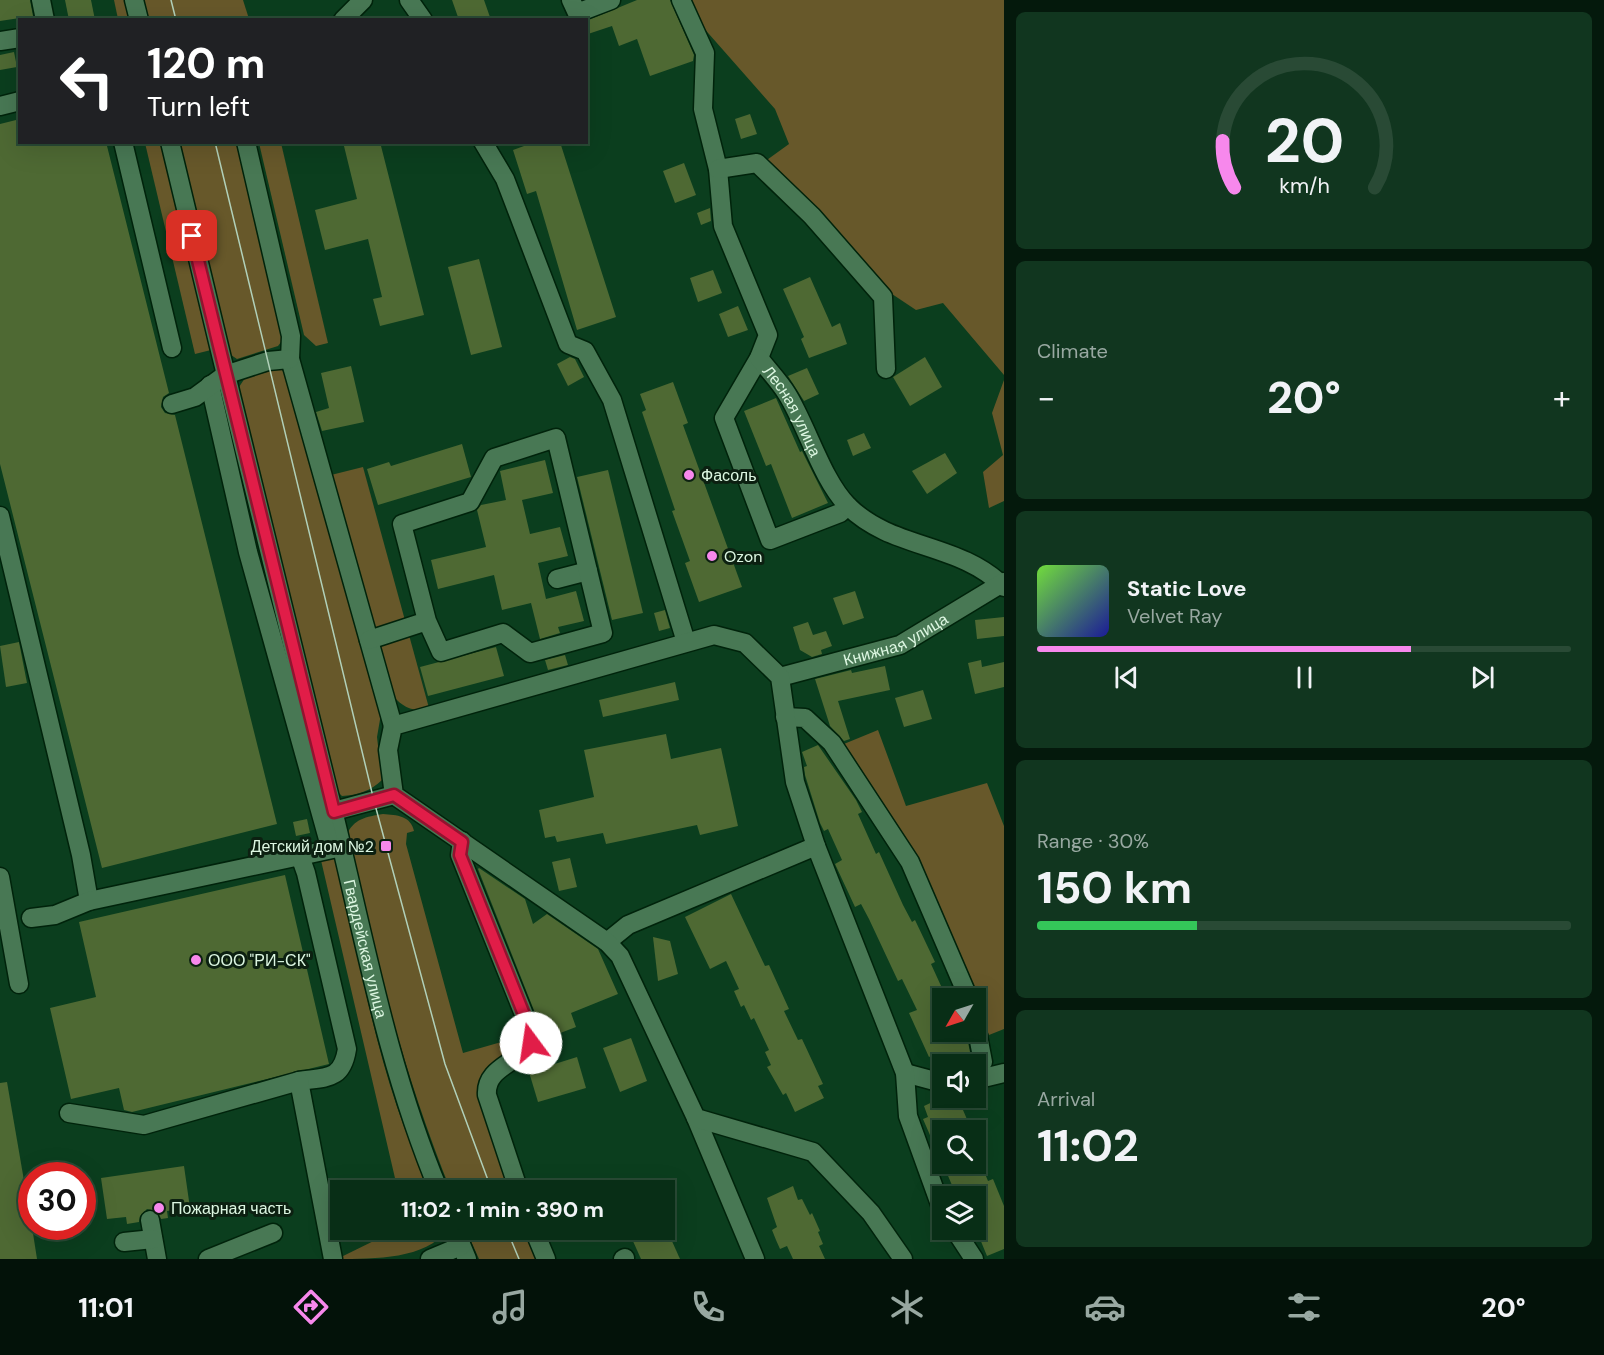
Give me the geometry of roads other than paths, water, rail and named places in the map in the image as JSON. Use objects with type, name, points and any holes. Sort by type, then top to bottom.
[{"type":"street","points":[[41,0],[45,18]]},
{"type":"street","points":[[134,0],[138,18]]},
{"type":"street","points":[[409,0],[422,18]]},
{"type":"street","points":[[571,0],[577,13],[611,0]]},
{"type":"street","name":"Лесная улица","points":[[681,0],[705,53],[703,109],[718,169],[723,226],[768,335],[759,358],[786,393],[836,490],[848,506],[878,528],[963,558],[1003,584]]},
{"type":"street","points":[[345,18],[359,2]]},
{"type":"street","points":[[0,41],[18,38]]},
{"type":"street","points":[[0,106],[18,102]]},
{"type":"street","points":[[123,144],[172,348]]},
{"type":"street","name":"Гвардейская улица","points":[[170,144],[218,380],[334,812],[336,848],[398,1079],[435,1180]]},
{"type":"street","points":[[246,144],[291,336],[290,359],[393,726],[388,750],[394,795],[607,942],[620,956],[696,1118],[755,1259]]},
{"type":"street","points":[[484,144],[505,179],[568,344],[585,351],[612,400],[686,642]]},
{"type":"street","points":[[718,169],[757,163],[812,216],[883,297],[886,369]]},
{"type":"street","points":[[759,358],[724,418],[770,540],[840,513],[848,506]]},
{"type":"street","points":[[172,404],[195,397],[218,380],[268,361],[290,359]]},
{"type":"street","points":[[31,918],[55,915],[88,901],[336,848],[248,552],[218,380]]},
{"type":"street","points":[[556,438],[603,633],[530,653],[503,633],[441,652],[427,621],[402,524],[470,502],[494,458],[556,438]]},
{"type":"street","points":[[0,516],[81,855],[88,901]]},
{"type":"street","points":[[557,579],[588,571]]},
{"type":"street","name":"Книжная улица","points":[[780,677],[900,645],[1003,584]]},
{"type":"street","points":[[369,640],[427,621]]},
{"type":"street","points":[[393,726],[714,635],[746,643],[780,677],[795,782],[816,846],[905,1073],[908,1116],[933,1186]]},
{"type":"street","points":[[785,717],[805,718],[832,743],[910,862],[964,988]]},
{"type":"street","points":[[334,812],[394,795]]},
{"type":"street","points":[[462,842],[460,855],[529,1027],[531,1043],[527,1050],[491,1076],[486,1084],[487,1095],[515,1180]]},
{"type":"street","points":[[607,942],[628,925],[816,846]]},
{"type":"street","points":[[69,1113],[144,1125],[299,1081],[334,1076],[344,1065],[347,1049],[300,856]]},
{"type":"street","points":[[0,877],[19,984]]},
{"type":"street","points":[[905,1073],[932,1080]]},
{"type":"street","points":[[986,1077],[1004,1073]]},
{"type":"street","points":[[299,1081],[333,1259]]},
{"type":"street","points":[[696,1118],[813,1152],[871,1213],[903,1259]]},
{"type":"street","points":[[150,1220],[157,1259]]},
{"type":"street","points":[[208,1259],[273,1233]]},
{"type":"street","points":[[124,1242],[153,1239]]},
{"type":"street","points":[[538,1240],[546,1259]]},
{"type":"street","points":[[962,1240],[974,1259]]},
{"type":"street","points":[[430,1259],[461,1245]]},
{"type":"tram line","points":[[171,0],[176,18]]},
{"type":"tram line","points":[[215,144],[374,801],[445,1064],[488,1180]]},
{"type":"tram line","points":[[511,1240],[519,1259]]},
{"type":"place","name":"Фасоль","points":[[689,475]]},
{"type":"place","name":"Ozon","points":[[712,556]]},
{"type":"place","name":"Детский дом №2","points":[[386,846]]},
{"type":"place","name":"ООО \"РИ-СК\"","points":[[196,960]]},
{"type":"place","name":"Пожарная часть","points":[[159,1208]]}]
